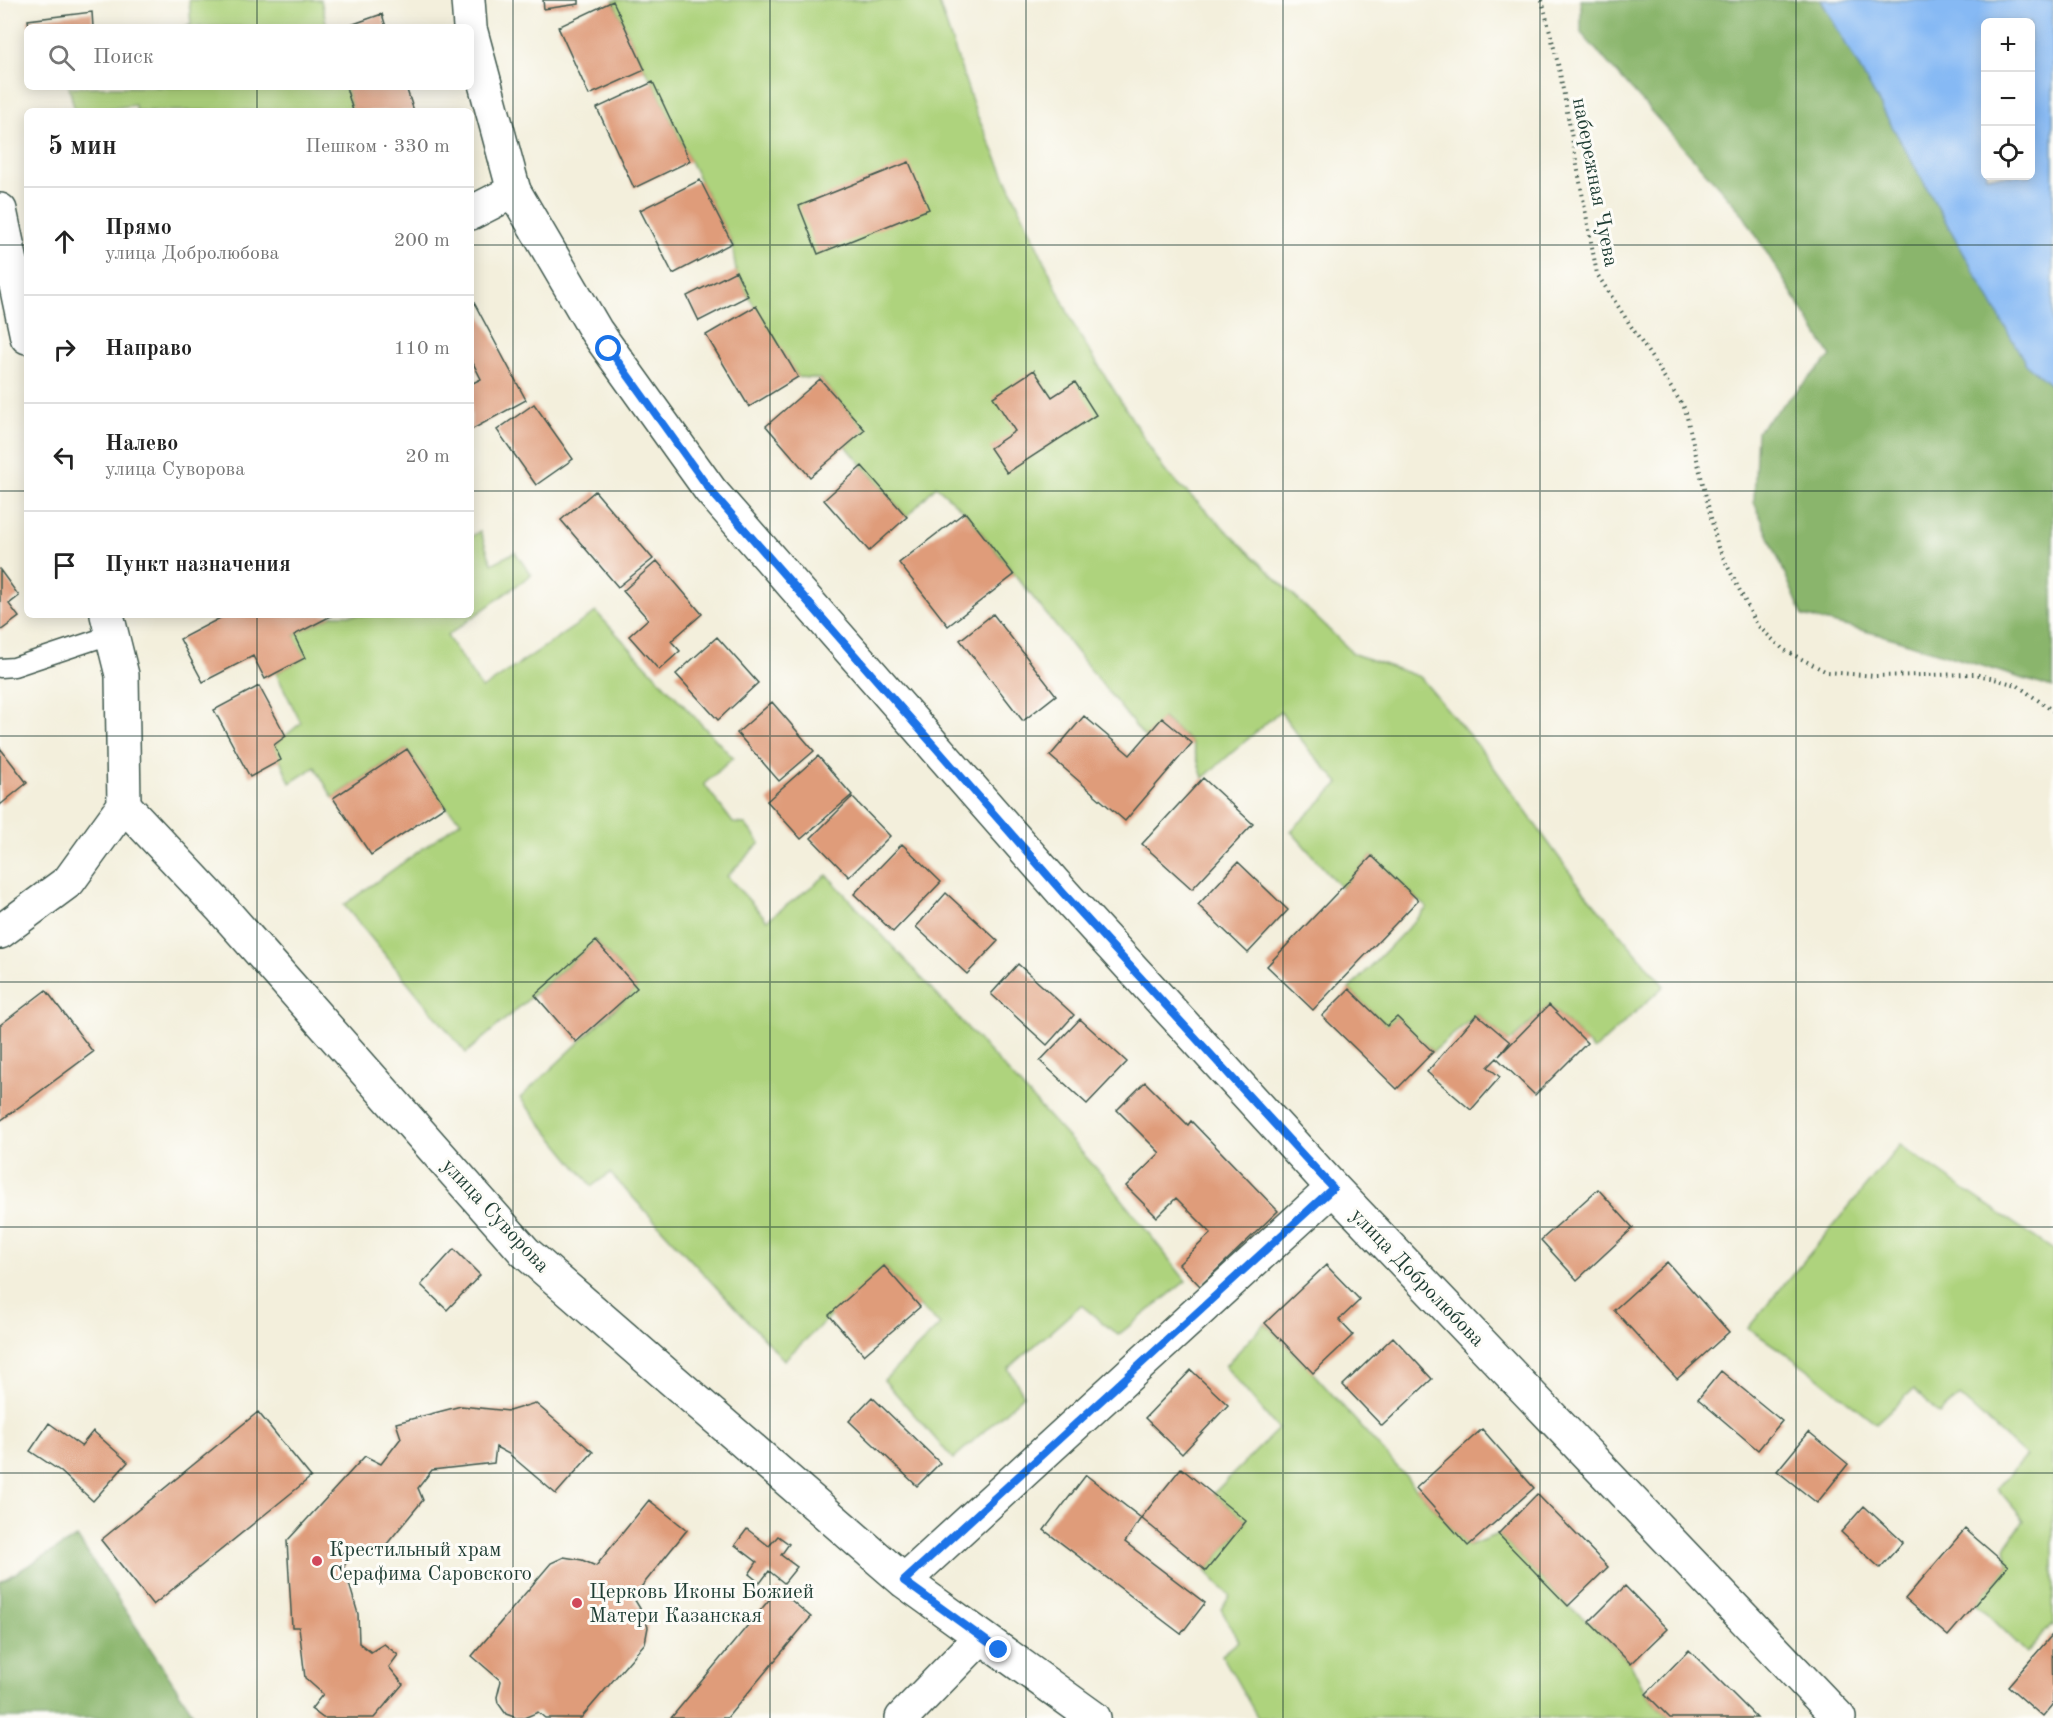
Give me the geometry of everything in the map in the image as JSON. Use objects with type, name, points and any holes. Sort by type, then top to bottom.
[{"type":"street","points":[[468,0],[470,24]]},
{"type":"street","name":"улица Добролюбова","points":[[474,43],[514,191],[596,331],[710,490],[1064,894],[1333,1188],[1839,1718]]},
{"type":"street","points":[[474,211],[514,191]]},
{"type":"street","points":[[0,210],[24,323]]},
{"type":"street","points":[[0,932],[69,880],[124,805],[122,675],[110,625]]},
{"type":"street","name":"улица Суворова","points":[[124,805],[222,909],[525,1252],[904,1581],[1094,1718]]},
{"type":"street","points":[[904,1581],[1333,1188]]},
{"type":"street","points":[[902,1718],[981,1637]]},
{"type":"lane","points":[[0,668],[14,667],[110,625]]},
{"type":"path","name":"набережная Чуева","points":[[1542,0],[1559,68],[1597,274],[1685,409],[1718,547],[1757,625],[1784,650],[1827,672],[1875,676],[1975,674],[2017,685],[2053,711]]},
{"type":"green space","points":[[189,0],[321,0],[326,24],[191,24]]},
{"type":"green space","points":[[938,0],[976,113],[1075,328],[1164,470],[1354,654],[1420,677],[1480,748],[1581,888],[1664,986],[1594,1050],[1549,1005],[1510,1042],[1477,1014],[1433,1052],[1397,1017],[1387,1026],[1349,989],[1427,908],[1372,856],[1341,888],[1291,831],[1339,783],[1309,750],[1280,711],[1203,778],[1192,743],[1163,718],[1145,738],[965,512],[936,486],[907,517],[846,446],[865,430],[820,379],[798,377],[748,296],[736,271],[732,243],[645,70],[613,1]]},
{"type":"green space","points":[[1581,0],[1821,0],[2026,363],[2053,387],[2053,688],[1885,636],[1803,616],[1754,502],[1757,431],[1831,356],[1742,213],[1581,33]]},
{"type":"green space","points":[[70,90],[347,90],[352,108],[136,108],[135,105],[113,108],[74,108]]},
{"type":"green space","points":[[480,531],[492,564],[515,552],[531,575],[474,616],[474,535]]},
{"type":"green space","points":[[596,612],[733,758],[704,784],[733,823],[745,824],[760,843],[727,876],[767,920],[827,875],[1108,1181],[1186,1281],[1118,1335],[1081,1305],[1008,1369],[1024,1395],[953,1459],[884,1380],[940,1325],[920,1307],[884,1266],[784,1360],[610,1173],[592,1186],[520,1098],[637,988],[596,941],[466,1053],[344,905],[461,821],[445,806],[407,749],[333,798],[315,767],[290,783],[274,745],[301,723],[276,673],[305,658],[294,635],[327,618],[472,618],[447,636],[482,689]]},
{"type":"green space","points":[[1900,1145],[2053,1250],[2053,1626],[2051,1625],[2027,1653],[1976,1603],[2008,1566],[2005,1548],[2024,1520],[1997,1488],[2026,1456],[1959,1396],[1939,1414],[1914,1389],[1876,1423],[1805,1367],[1748,1328]]},
{"type":"green space","points":[[1265,1323],[1313,1373],[1468,1546],[1498,1534],[1568,1606],[1589,1622],[1631,1664],[1646,1694],[1670,1718],[1258,1718],[1222,1655],[1239,1641],[1221,1609],[1230,1596],[1206,1571],[1246,1521],[1213,1494],[1278,1429],[1225,1366]]},
{"type":"green space","points":[[77,1537],[196,1718],[0,1718],[0,1582]]},
{"type":"water","points":[[1821,0],[2053,0],[2053,387],[2026,364]]},
{"type":"building","points":[[543,0],[579,0],[579,4],[544,9]]},
{"type":"building","points":[[613,1],[645,70],[589,95],[558,27]]},
{"type":"building","points":[[92,12],[93,24],[29,24],[28,20]]},
{"type":"building","points":[[382,14],[385,24],[354,24]]},
{"type":"building","points":[[653,82],[690,161],[634,188],[597,108]]},
{"type":"building","points":[[347,90],[407,90],[413,108],[352,108]]},
{"type":"building","points":[[909,162],[929,209],[818,254],[799,206]]},
{"type":"building","points":[[700,180],[732,243],[673,274],[640,210]]},
{"type":"building","points":[[736,271],[748,296],[699,321],[687,296]]},
{"type":"building","points":[[474,303],[526,400],[474,428],[474,382],[481,379],[474,365]]},
{"type":"building","points":[[756,306],[798,377],[749,407],[706,335]]},
{"type":"building","points":[[1034,370],[1052,397],[1075,382],[1096,415],[1007,473],[990,448],[1015,431],[993,397]]},
{"type":"building","points":[[820,379],[865,430],[810,477],[766,426]]},
{"type":"building","points":[[534,404],[573,459],[536,485],[497,430]]},
{"type":"building","points":[[862,466],[907,517],[869,551],[824,500]]},
{"type":"building","points":[[595,491],[653,559],[618,587],[561,520]]},
{"type":"building","points":[[965,512],[1014,575],[948,626],[899,563]]},
{"type":"building","points":[[657,561],[702,614],[671,641],[680,651],[659,670],[629,636],[648,619],[623,591]]},
{"type":"building","points":[[0,570],[19,596],[9,604],[19,617],[0,631]]},
{"type":"building","points":[[993,614],[1056,695],[1023,721],[960,640]]},
{"type":"building","points":[[220,618],[327,618],[294,635],[305,658],[265,679],[253,656],[203,682],[180,639]]},
{"type":"building","points":[[717,637],[758,683],[718,720],[676,674]]},
{"type":"building","points":[[259,686],[286,736],[274,745],[281,760],[250,777],[214,710]]},
{"type":"building","points":[[772,702],[814,751],[779,781],[737,733]]},
{"type":"building","points":[[1084,716],[1130,755],[1162,718],[1192,743],[1125,821],[1050,756]]},
{"type":"building","points":[[0,748],[27,783],[0,805]]},
{"type":"building","points":[[407,749],[445,806],[371,855],[333,798]]},
{"type":"building","points":[[818,756],[852,795],[801,839],[767,801]]},
{"type":"building","points":[[1203,778],[1253,824],[1192,889],[1142,844]]},
{"type":"building","points":[[852,797],[890,836],[849,877],[811,838]]},
{"type":"building","points":[[902,844],[941,882],[893,932],[854,894]]},
{"type":"building","points":[[1372,856],[1418,900],[1313,1010],[1267,966]]},
{"type":"building","points":[[1238,862],[1288,910],[1248,953],[1198,905]]},
{"type":"building","points":[[946,893],[998,941],[967,974],[916,927]]},
{"type":"building","points":[[596,941],[637,988],[576,1042],[535,995]]},
{"type":"building","points":[[1018,964],[1074,1015],[1047,1045],[991,994]]},
{"type":"building","points":[[1349,989],[1387,1026],[1397,1017],[1433,1052],[1397,1089],[1322,1016]]},
{"type":"building","points":[[46,990],[93,1052],[0,1121],[0,1025]]},
{"type":"building","points":[[1549,1005],[1587,1043],[1535,1095],[1497,1058],[1488,1067],[1500,1077],[1471,1110],[1427,1072],[1477,1014],[1510,1042],[1499,1056]]},
{"type":"building","points":[[1080,1019],[1127,1062],[1087,1104],[1040,1061]]},
{"type":"building","points":[[1145,1082],[1188,1125],[1191,1121],[1278,1211],[1200,1286],[1179,1264],[1211,1233],[1176,1198],[1157,1217],[1126,1186],[1160,1153],[1117,1110]]},
{"type":"building","points":[[1598,1189],[1633,1228],[1577,1280],[1541,1240]]},
{"type":"building","points":[[454,1249],[480,1275],[447,1310],[421,1285]]},
{"type":"building","points":[[1667,1262],[1729,1332],[1677,1379],[1614,1310]]},
{"type":"building","points":[[1326,1265],[1360,1300],[1339,1320],[1353,1335],[1313,1373],[1265,1323]]},
{"type":"building","points":[[884,1266],[920,1307],[864,1355],[829,1315]]},
{"type":"building","points":[[1393,1337],[1432,1379],[1382,1426],[1343,1385]]},
{"type":"building","points":[[1191,1370],[1228,1405],[1182,1454],[1145,1418]]},
{"type":"building","points":[[1721,1371],[1782,1421],[1758,1450],[1698,1399]]},
{"type":"building","points":[[872,1397],[940,1463],[917,1486],[849,1421]]},
{"type":"building","name":"Крестильный храм Серафима Саровского","points":[[535,1403],[593,1452],[556,1494],[509,1454],[496,1447],[494,1463],[432,1470],[418,1488],[423,1500],[377,1556],[355,1547],[344,1566],[358,1614],[359,1643],[371,1652],[384,1644],[398,1655],[389,1667],[403,1684],[374,1718],[323,1718],[311,1709],[323,1694],[305,1678],[299,1627],[292,1627],[287,1541],[365,1456],[381,1464],[401,1438],[396,1423],[461,1406],[509,1411]]},
{"type":"building","points":[[258,1412],[311,1477],[153,1605],[101,1540]]},
{"type":"building","points":[[49,1423],[81,1446],[93,1431],[128,1462],[93,1501],[60,1471],[30,1451]]},
{"type":"building","points":[[1482,1429],[1534,1488],[1468,1546],[1416,1488]]},
{"type":"building","points":[[1809,1432],[1848,1464],[1817,1503],[1777,1471]]},
{"type":"building","points":[[1181,1468],[1246,1521],[1206,1571],[1141,1518]]},
{"type":"building","points":[[1086,1475],[1141,1518],[1125,1542],[1205,1603],[1181,1634],[1044,1530]]},
{"type":"building","points":[[1537,1494],[1608,1567],[1568,1606],[1498,1534]]},
{"type":"building","name":"Церковь Иконы Божией Матери Казанская","points":[[649,1500],[687,1530],[633,1597],[648,1627],[645,1643],[581,1718],[545,1718],[538,1712],[524,1718],[506,1714],[498,1703],[497,1697],[501,1681],[472,1656],[551,1563],[564,1557],[582,1560],[596,1566]]},
{"type":"building","points":[[1864,1506],[1903,1542],[1880,1568],[1841,1532]]},
{"type":"building","points":[[747,1529],[769,1546],[778,1536],[789,1544],[781,1555],[797,1567],[784,1583],[769,1571],[760,1583],[749,1574],[757,1562],[735,1545]]},
{"type":"building","points":[[1965,1529],[2008,1566],[1948,1636],[1905,1599]]},
{"type":"building","points":[[1625,1586],[1667,1629],[1631,1664],[1589,1622]]},
{"type":"building","points":[[778,1589],[811,1617],[727,1718],[671,1718]]},
{"type":"building","points":[[2052,1635],[2053,1705],[2043,1717],[2008,1686]]},
{"type":"building","points":[[1689,1650],[1757,1718],[1670,1718],[1646,1694]]},
{"type":"place","name":"Крестильный храм Серафима Саровского","points":[[317,1561]]},
{"type":"place","name":"Церковь Иконы Божией Матери Казанская","points":[[577,1603]]},
{"type":"route","points":[[609,349],[710,490],[1064,894],[1333,1188],[904,1581],[999,1650]]}]
